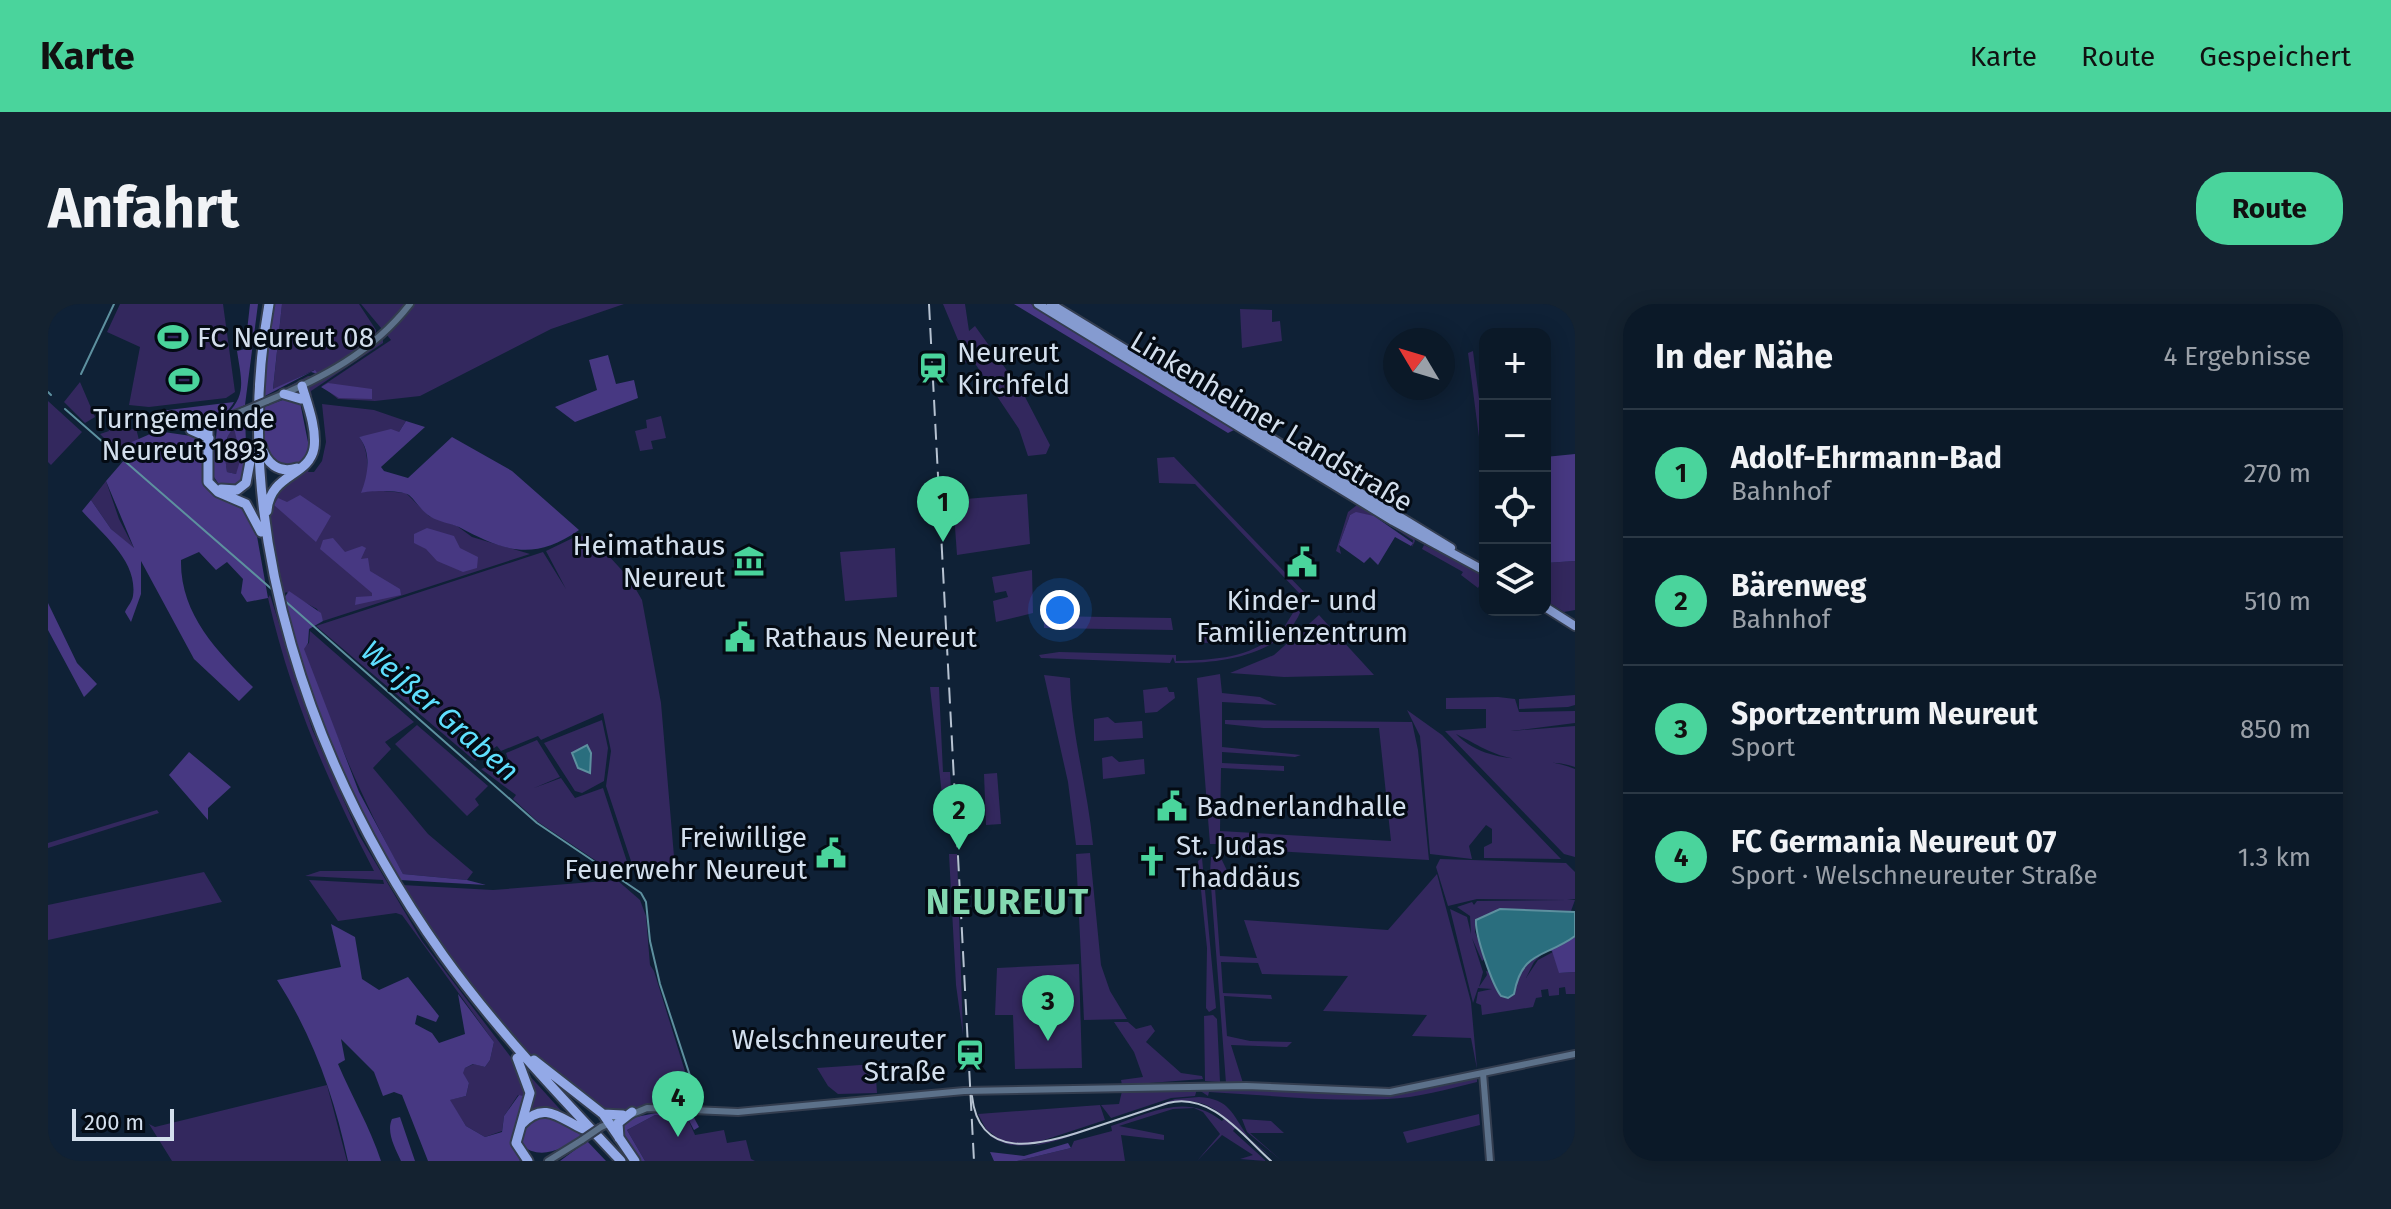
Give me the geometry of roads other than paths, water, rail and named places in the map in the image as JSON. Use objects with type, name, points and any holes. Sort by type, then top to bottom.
[{"type":"highway","points":[[264,535],[258,418],[266,304]]},
{"type":"highway","points":[[211,424],[215,443],[209,470],[217,487],[229,491],[244,485],[250,474],[254,379],[266,304]]},
{"type":"highway","points":[[258,418],[267,460],[281,470],[296,468],[308,458],[312,446],[299,387]]},
{"type":"highway","points":[[264,535],[272,491],[305,465],[313,452],[313,435],[299,387]]},
{"type":"highway","points":[[284,394],[301,399]]},
{"type":"highway","points":[[211,424],[206,469],[208,482],[216,491],[249,507],[264,535]]},
{"type":"highway","points":[[191,430],[209,439]]},
{"type":"highway","points":[[252,451],[264,535],[277,595],[312,721],[366,842],[435,953],[520,1063],[613,1161]]},
{"type":"highway","points":[[277,595],[320,728],[362,822],[426,930],[506,1035],[621,1161]]},
{"type":"highway","points":[[506,1035],[604,1122],[635,1161]]},
{"type":"highway","points":[[520,1063],[530,1090],[518,1130],[517,1148],[528,1161]]},
{"type":"highway","points":[[518,1130],[528,1118],[548,1112],[564,1116],[583,1129]]},
{"type":"highway","points":[[604,1122],[627,1114]]},
{"type":"highway","points":[[620,1141],[617,1126],[627,1114]]},
{"type":"main road","points":[[211,424],[299,387],[356,355],[388,329],[410,304]]},
{"type":"main road","name":"Linkenheimer Landstraße","points":[[1038,304],[1346,492],[1479,567]]},
{"type":"main road","name":"Linkenheimer Landstraße","points":[[1051,304],[1479,566]]},
{"type":"main road","points":[[1551,611],[1575,626]]},
{"type":"main road","points":[[627,1114],[664,1107],[717,1112],[796,1108],[879,1097],[977,1090],[1246,1086],[1380,1092],[1483,1073],[1536,1059],[1575,1054]]},
{"type":"main road","points":[[1483,1073],[1490,1161]]},
{"type":"main road","points":[[548,1161],[604,1122]]},
{"type":"waterway","points":[[81,374],[114,304]]},
{"type":"waterway","name":"Weißer Graben","points":[[48,392],[51,395]]},
{"type":"waterway","name":"Weißer Graben","points":[[65,409],[275,592]]},
{"type":"waterway","name":"Weißer Graben","points":[[285,601],[537,823],[641,893],[646,902],[650,941],[660,984],[696,1094]]},
{"type":"tram line","points":[[972,1096],[977,1117],[986,1131],[999,1140],[1014,1143],[1049,1141],[1168,1103],[1184,1101],[1198,1104],[1225,1118],[1271,1161]]},
{"type":"railway","points":[[929,304],[974,1161]]},
{"type":"place","name":"FC Neureut 08","points":[[173,337]]},
{"type":"place","name":"Neureut Kirchfeld","points":[[933,368]]},
{"type":"place","name":"Turngemeinde Neureut 1893","points":[[184,380]]},
{"type":"place","name":"Adolf-Ehrmann-Bad","points":[[943,542]]},
{"type":"place","name":"Heimathaus Neureut","points":[[749,561]]},
{"type":"place","name":"Kinder- und Familienzentrum","points":[[1302,562]]},
{"type":"place","name":"Rathaus Neureut","points":[[740,637]]},
{"type":"place","name":"Badnerlandhalle","points":[[1172,806]]},
{"type":"place","name":"Bärenweg","points":[[959,850]]},
{"type":"place","name":"Freiwillige Feuerwehr Neureut","points":[[831,853]]},
{"type":"place","name":"St. Judas Thaddäus","points":[[1152,861]]},
{"type":"place","name":"Sportzentrum Neureut","points":[[1048,1041]]},
{"type":"place","name":"Welschneureuter Straße","points":[[970,1055]]},
{"type":"place","name":"FC Germania Neureut 07","points":[[678,1137]]},
{"type":"district","name":"NEUREUT","points":[[1008,901]]}]
